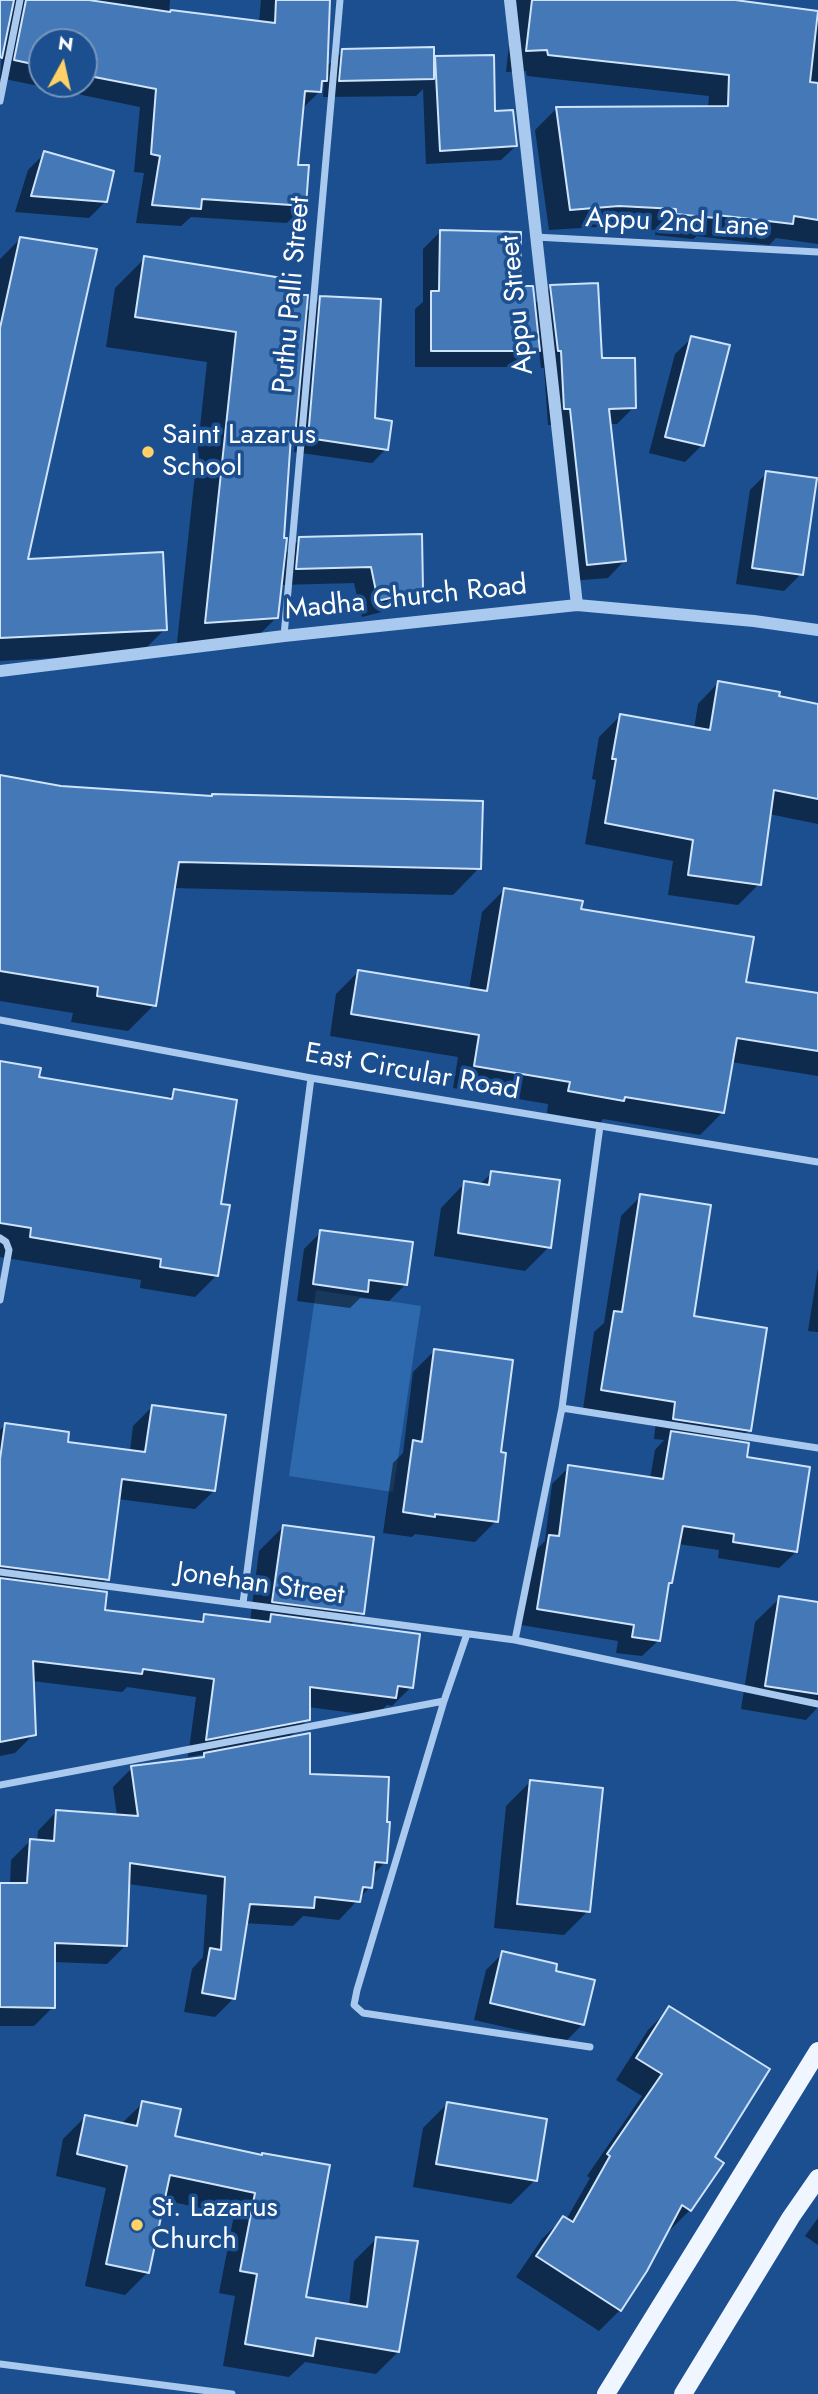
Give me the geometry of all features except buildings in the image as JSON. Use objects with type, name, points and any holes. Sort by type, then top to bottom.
[{"type":"main road","points":[[606,2394],[818,2051]]},
{"type":"main road","points":[[683,2394],[791,2217],[818,2178]]},
{"type":"street","points":[[0,101],[20,0]]},
{"type":"street","name":"Puthu Palli Street","points":[[284,636],[340,0]]},
{"type":"street","name":"Appu Street","points":[[510,0],[534,237],[577,605]]},
{"type":"street","name":"Appu 2nd Lane","points":[[534,237],[818,252]]},
{"type":"street","name":"Madha Church Road","points":[[0,671],[284,636],[577,605],[754,621],[818,630]]},
{"type":"street","name":"East Circular Road","points":[[0,1020],[311,1078],[818,1162]]},
{"type":"street","points":[[243,1603],[311,1078]]},
{"type":"street","points":[[515,1640],[562,1408],[600,1126]]},
{"type":"street","points":[[0,1238],[6,1242],[9,1250],[0,1300]]},
{"type":"street","points":[[562,1408],[818,1448]]},
{"type":"street","name":"Jonehan Street","points":[[0,1572],[515,1640],[818,1704]]},
{"type":"street","points":[[467,1634],[443,1701],[356,1990],[354,2005],[363,2013],[590,2047]]},
{"type":"street","points":[[0,1785],[443,1701]]},
{"type":"street","points":[[0,2364],[232,2394]]},
{"type":"shaded area","points":[[316,1290],[421,1306],[393,1492],[289,1476]]},
{"type":"place","name":"Saint Lazarus School","points":[[148,452]]},
{"type":"place","name":"St. Lazarus Church","points":[[137,2225]]}]
